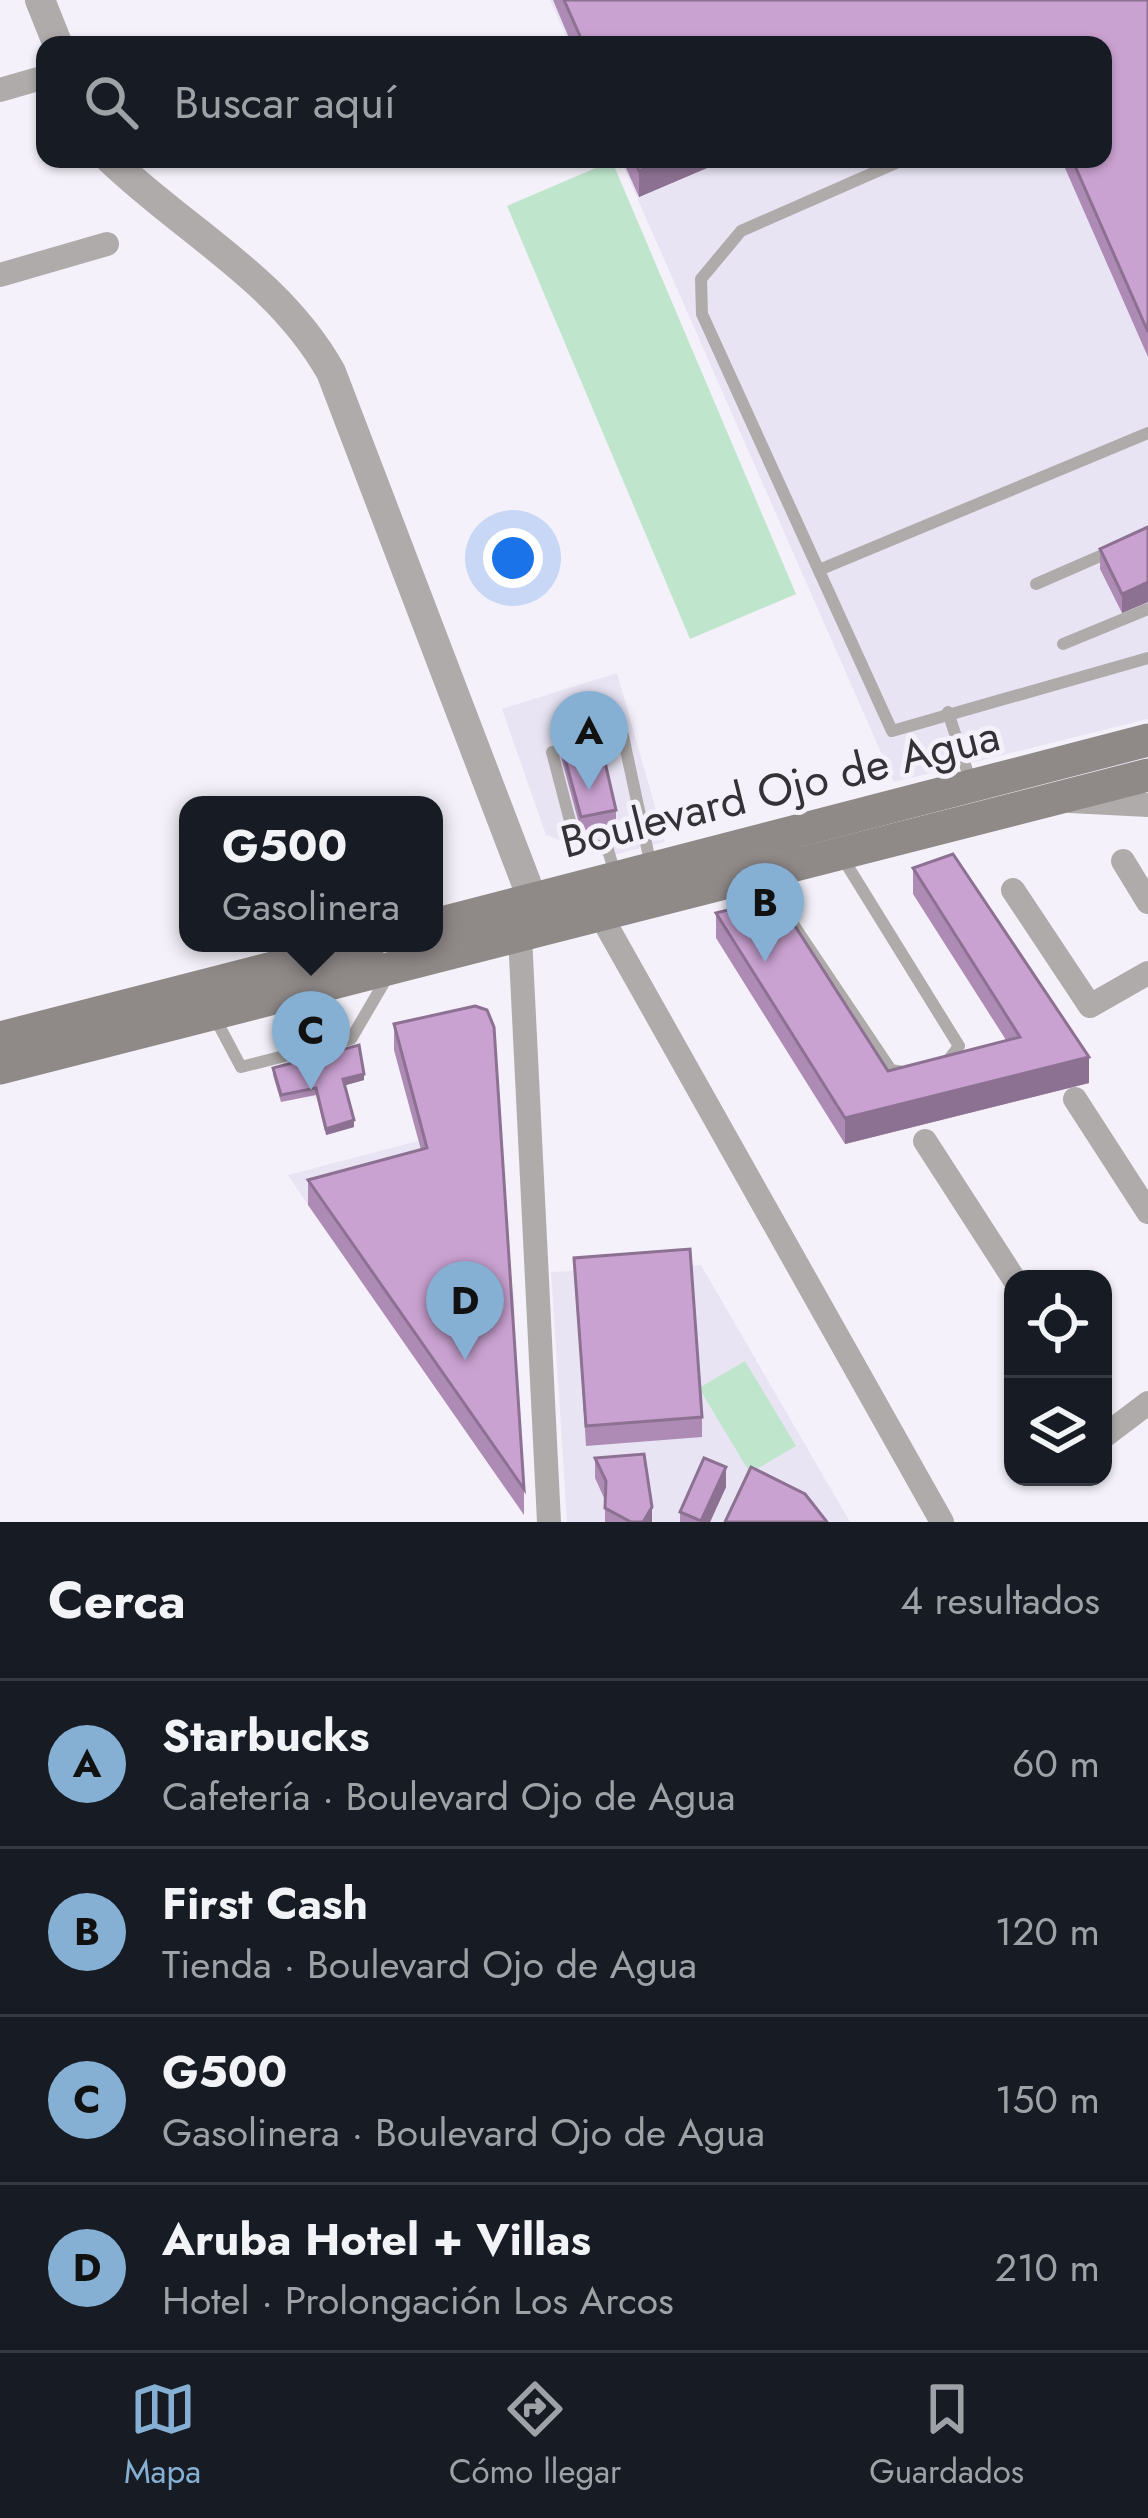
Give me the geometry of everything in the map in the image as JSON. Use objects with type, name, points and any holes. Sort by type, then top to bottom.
[{"type":"main road","name":"Boulevard Ojo de Agua","points":[[443,947],[520,936],[842,857],[1148,740]]},
{"type":"main road","name":"Boulevard Ojo de Agua","points":[[443,923],[651,868],[977,802],[1050,800],[1148,775]]},
{"type":"main road","name":"Boulevard Ojo de Agua","points":[[0,1068],[381,955]]},
{"type":"main road","name":"Boulevard Ojo de Agua","points":[[0,1038],[211,1002]]},
{"type":"street","points":[[40,0],[54,36]]},
{"type":"street","points":[[0,90],[36,81]]},
{"type":"street","points":[[121,168],[273,291],[308,331],[331,372],[532,898],[520,936],[549,1522]]},
{"type":"street","points":[[0,275],[107,244]]},
{"type":"street","points":[[1050,800],[1148,805]]},
{"type":"street","points":[[1123,861],[1148,902]]},
{"type":"street","points":[[1013,890],[1090,1006],[1148,973]]},
{"type":"street","points":[[602,916],[942,1522]]},
{"type":"street","points":[[1075,1099],[1148,1212]]},
{"type":"street","points":[[925,1141],[1008,1270]]},
{"type":"street","points":[[1112,1424],[1148,1403]]},
{"type":"lane","points":[[884,168],[741,231],[701,279],[702,314],[892,731],[1148,658]]},
{"type":"lane","points":[[819,570],[1148,433]]},
{"type":"lane","points":[[1036,584],[1129,543]]},
{"type":"lane","points":[[1063,644],[1148,608]]},
{"type":"lane","points":[[948,712],[977,802]]},
{"type":"lane","points":[[616,877],[608,850],[574,836],[552,752],[623,736],[651,868]]},
{"type":"lane","points":[[842,857],[958,1046],[950,1061],[934,1065]]},
{"type":"lane","points":[[761,878],[891,1070],[918,1068]]},
{"type":"lane","points":[[211,1002],[242,1067],[351,1039],[381,955]]},
{"type":"shaded area","points":[[550,0],[1148,0],[1148,719],[894,782],[624,168],[1112,168],[1112,36],[566,36]]},
{"type":"shaded area","points":[[617,673],[665,842],[605,857],[546,835],[502,709]]},
{"type":"shaded area","points":[[418,1141],[427,1174],[308,1205],[288,1175]]},
{"type":"shaded area","points":[[701,1265],[850,1522],[567,1522],[551,1272]]},
{"type":"green space","points":[[596,168],[615,168],[796,594],[690,639],[507,206]]},
{"type":"green space","points":[[745,1361],[796,1446],[750,1473],[699,1388]]},
{"type":"building","points":[[564,0],[1148,0],[1148,332],[1076,168],[1112,168],[1112,36],[580,36]]},
{"type":"building","points":[[1148,527],[1148,582],[1122,594],[1100,549]]},
{"type":"building","points":[[599,736],[616,810],[581,817],[561,744]]},
{"type":"building","points":[[953,854],[1089,1057],[845,1118],[716,913],[777,898],[888,1071],[1020,1037],[913,868]]},
{"type":"building","points":[[475,1006],[487,1010],[494,1027],[524,1489],[308,1180],[427,1148],[394,1024]]},
{"type":"building","points":[[359,1045],[364,1074],[343,1079],[354,1120],[326,1129],[316,1088],[281,1095],[273,1068]]},
{"type":"building","points":[[690,1249],[702,1417],[586,1426],[574,1258]]},
{"type":"building","points":[[644,1454],[652,1507],[643,1522],[631,1522],[605,1508],[606,1481],[595,1458]]},
{"type":"building","points":[[704,1458],[726,1467],[701,1521],[680,1512]]},
{"type":"building","points":[[751,1467],[805,1494],[827,1522],[725,1522]]},
{"type":"place","name":"Starbucks","points":[[589,790]]},
{"type":"place","name":"First Cash","points":[[765,962]]},
{"type":"place","name":"G500","points":[[311,1090]]},
{"type":"place","name":"Aruba Hotel + Villas","points":[[465,1360]]}]
